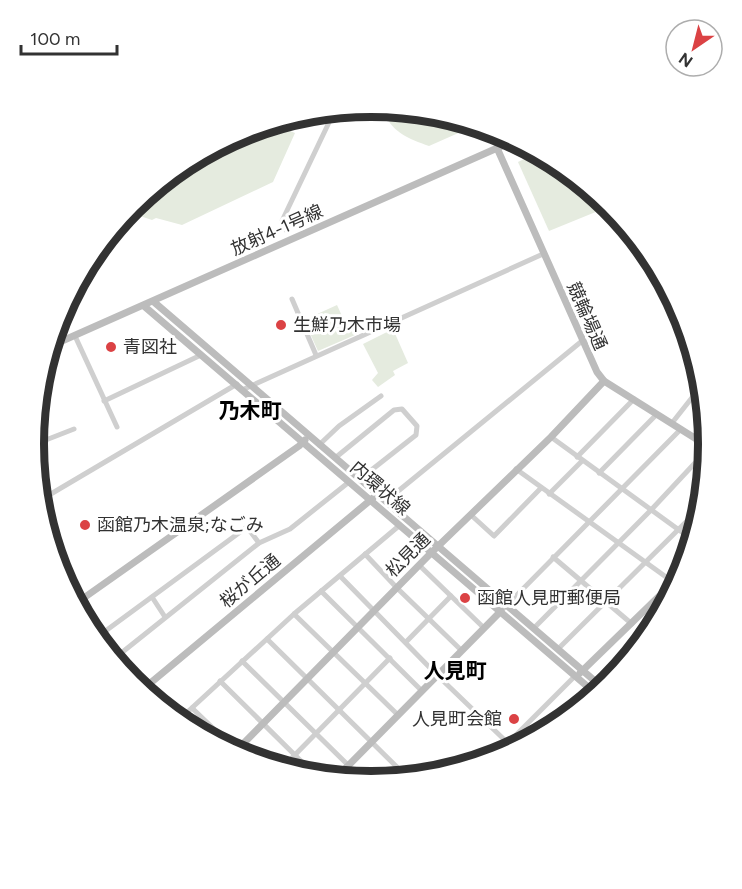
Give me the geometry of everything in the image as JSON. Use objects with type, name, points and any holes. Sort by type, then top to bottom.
[{"type":"street","points":[[286,230],[282,221],[330,120]]},
{"type":"street","name":"放射4-1号線","points":[[60,342],[503,145]]},
{"type":"street","name":"競輪場通","points":[[497,148],[597,372],[604,381],[698,441]]},
{"type":"street","points":[[48,496],[240,387],[251,386],[543,254]]},
{"type":"street","points":[[292,299],[316,355]]},
{"type":"street","name":"内環状線","points":[[154,302],[596,682]]},
{"type":"street","name":"内環状線","points":[[144,306],[590,688]]},
{"type":"street","points":[[75,336],[117,427]]},
{"type":"street","points":[[386,501],[582,341]]},
{"type":"street","points":[[104,401],[201,355]]},
{"type":"street","name":"松見通","points":[[243,745],[438,546],[551,437],[604,381]]},
{"type":"street","points":[[672,423],[695,394]]},
{"type":"street","points":[[320,445],[339,426],[381,396]]},
{"type":"street","points":[[549,494],[634,399]]},
{"type":"street","points":[[335,458],[394,410],[402,409],[417,426],[416,435],[360,479]]},
{"type":"street","points":[[599,473],[657,414]]},
{"type":"street","points":[[45,440],[74,429]]},
{"type":"street","points":[[343,770],[681,429]]},
{"type":"street","points":[[82,599],[309,436]]},
{"type":"street","points":[[551,437],[685,534]]},
{"type":"street","points":[[534,628],[652,509],[698,459]]},
{"type":"street","points":[[516,469],[670,578]]},
{"type":"street","points":[[120,654],[259,543],[290,530],[350,482]]},
{"type":"street","points":[[471,514],[494,536],[541,488]]},
{"type":"street","name":"桜が丘通","points":[[148,684],[377,494]]},
{"type":"street","points":[[558,650],[690,518]]},
{"type":"street","points":[[185,714],[294,614],[400,525]]},
{"type":"street","points":[[103,633],[247,527],[259,543]]},
{"type":"street","points":[[365,554],[461,650]]},
{"type":"street","points":[[553,557],[632,624]]},
{"type":"street","points":[[419,566],[484,628]]},
{"type":"street","points":[[340,576],[437,675],[507,742]]},
{"type":"street","points":[[321,591],[422,691]]},
{"type":"street","points":[[511,740],[662,595]]},
{"type":"street","points":[[406,642],[451,596]]},
{"type":"street","points":[[152,597],[165,617]]},
{"type":"street","points":[[294,614],[398,715]]},
{"type":"street","points":[[267,639],[400,770]]},
{"type":"street","points":[[288,762],[390,658]]},
{"type":"street","points":[[242,661],[348,765]]},
{"type":"street","points":[[220,681],[306,766]]},
{"type":"street","points":[[192,708],[218,734]]},
{"type":"shaded area","points":[[386,118],[435,123],[464,130],[429,146],[408,137],[390,124]]},
{"type":"shaded area","points":[[284,129],[295,133],[273,182],[182,225],[156,218],[152,220],[137,215],[155,198],[207,161],[266,134]]},
{"type":"shaded area","points":[[528,157],[535,161],[553,172],[600,210],[549,231],[518,162]]},
{"type":"shaded area","points":[[337,305],[347,327],[351,326],[355,335],[318,351],[304,320]]},
{"type":"shaded area","points":[[393,329],[408,363],[393,371],[395,375],[378,387],[372,380],[378,373],[363,344]]},
{"type":"place","name":"生鮮乃木市場","points":[[281,325]]},
{"type":"place","name":"青図社","points":[[111,347]]},
{"type":"place","name":"函館乃木温泉;なごみ","points":[[85,525]]},
{"type":"place","name":"函館人見町郵便局","points":[[465,598]]},
{"type":"place","name":"人見町会館","points":[[514,719]]},
{"type":"district","name":"乃木町","points":[[250,411]]},
{"type":"district","name":"人見町","points":[[455,671]]}]
